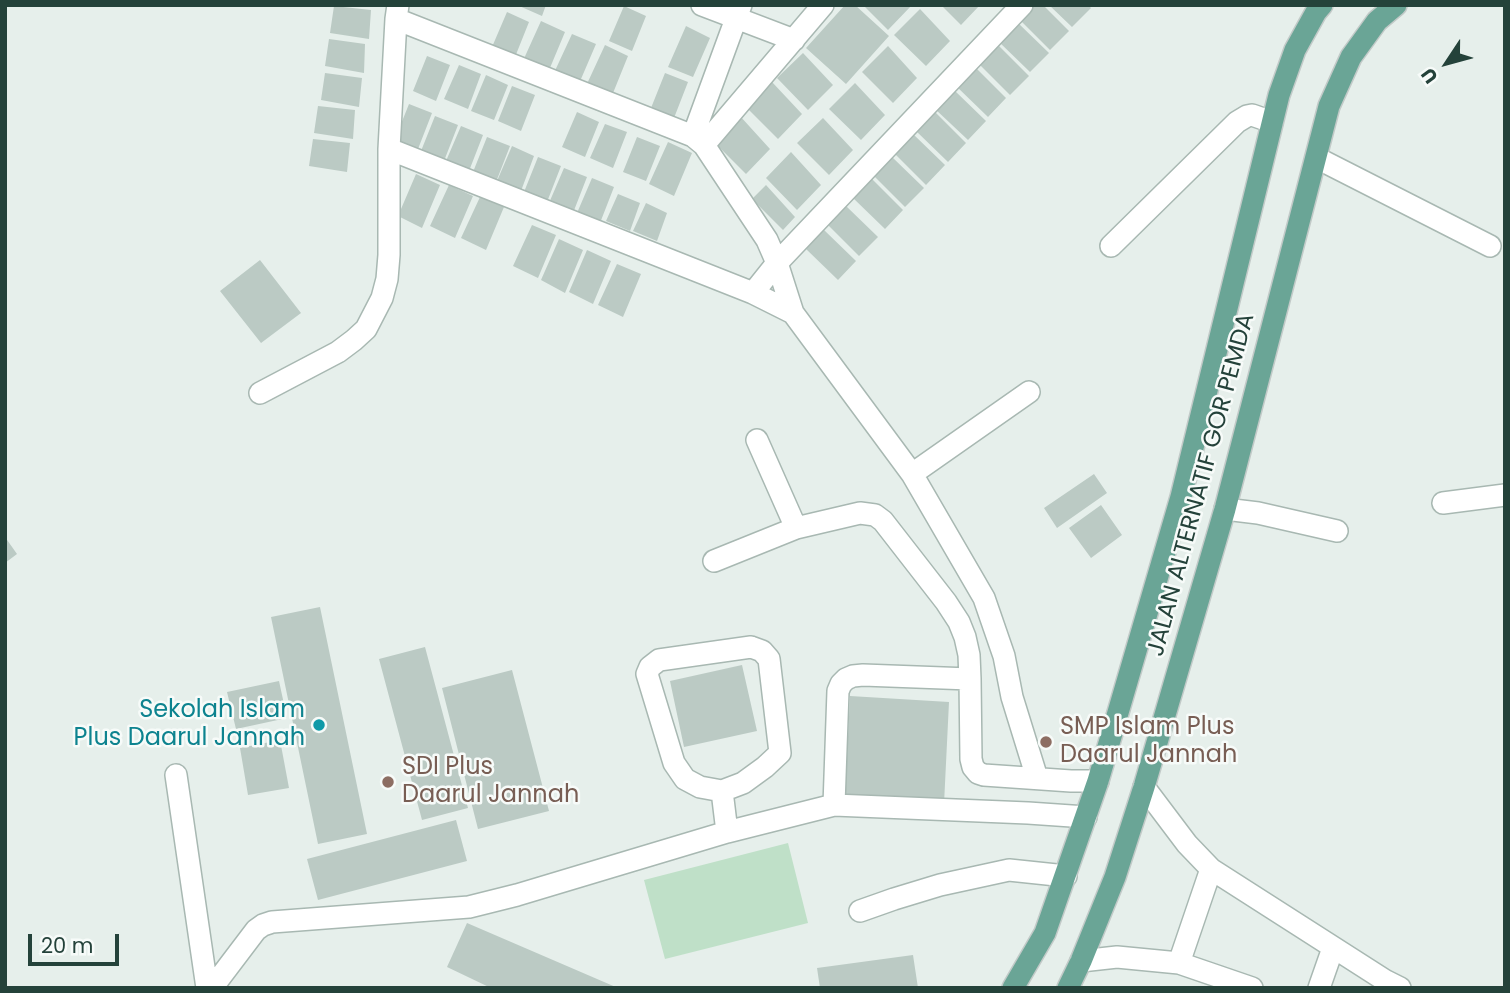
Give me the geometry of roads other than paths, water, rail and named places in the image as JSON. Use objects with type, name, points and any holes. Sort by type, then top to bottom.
[{"type":"main road","name":"JALAN ALTERNATIF GOR PEMDA","points":[[1013,988],[1045,933],[1098,781],[1181,497],[1272,122],[1295,50],[1322,5]]},
{"type":"main road","name":"JALAN ALTERNATIF GOR PEMDA","points":[[1068,988],[1115,877],[1144,787],[1225,509],[1329,106],[1351,57],[1377,21],[1396,5]]},
{"type":"street","points":[[702,5],[738,12],[794,40]]},
{"type":"street","points":[[699,141],[794,40],[823,5]]},
{"type":"street","points":[[754,293],[778,263],[1021,5]]},
{"type":"street","points":[[260,393],[338,352],[366,329],[382,298],[390,255],[389,149],[397,12],[699,141],[767,240],[778,263],[793,313],[912,474],[984,598],[1004,656],[1012,696],[1037,778]]},
{"type":"street","points":[[699,141],[738,12]]},
{"type":"street","points":[[1111,246],[1237,122],[1252,115],[1272,122]]},
{"type":"street","points":[[389,149],[754,293],[793,313]]},
{"type":"street","points":[[1317,158],[1490,246]]},
{"type":"street","points":[[912,474],[1029,392]]},
{"type":"street","points":[[757,440],[796,528]]},
{"type":"street","points":[[1443,503],[1505,495]]},
{"type":"street","points":[[1225,509],[1258,513],[1337,531]]},
{"type":"street","points":[[713,561],[796,528],[870,513],[883,521],[959,622],[969,655],[971,759],[978,773],[1098,781]]},
{"type":"street","points":[[751,647],[762,651],[769,659],[780,753],[743,783],[722,791],[700,787],[685,779],[674,763],[647,674],[650,667],[659,660],[751,647]]},
{"type":"street","points":[[834,805],[838,691],[846,679],[863,675],[970,679]]},
{"type":"street","points":[[176,775],[210,988]]},
{"type":"street","points":[[1144,787],[1187,844],[1211,869],[1386,982],[1400,988]]},
{"type":"street","points":[[722,791],[727,832]]},
{"type":"street","points":[[210,988],[256,930],[272,922],[469,908],[727,832],[834,805],[1086,817]]},
{"type":"street","points":[[1179,963],[1211,869]]},
{"type":"street","points":[[860,911],[894,898],[1009,870],[1066,876]]},
{"type":"street","points":[[1319,988],[1333,948]]},
{"type":"street","points":[[1081,961],[1117,957],[1179,963],[1252,988]]},
{"type":"place","name":"Sekolah Islam Plus Daarul Jannah","points":[[319,725]]},
{"type":"place","name":"SMP Islam Plus Daarul Jannah","points":[[1046,742]]},
{"type":"place","name":"SDI Plus Daarul Jannah","points":[[388,782]]}]
